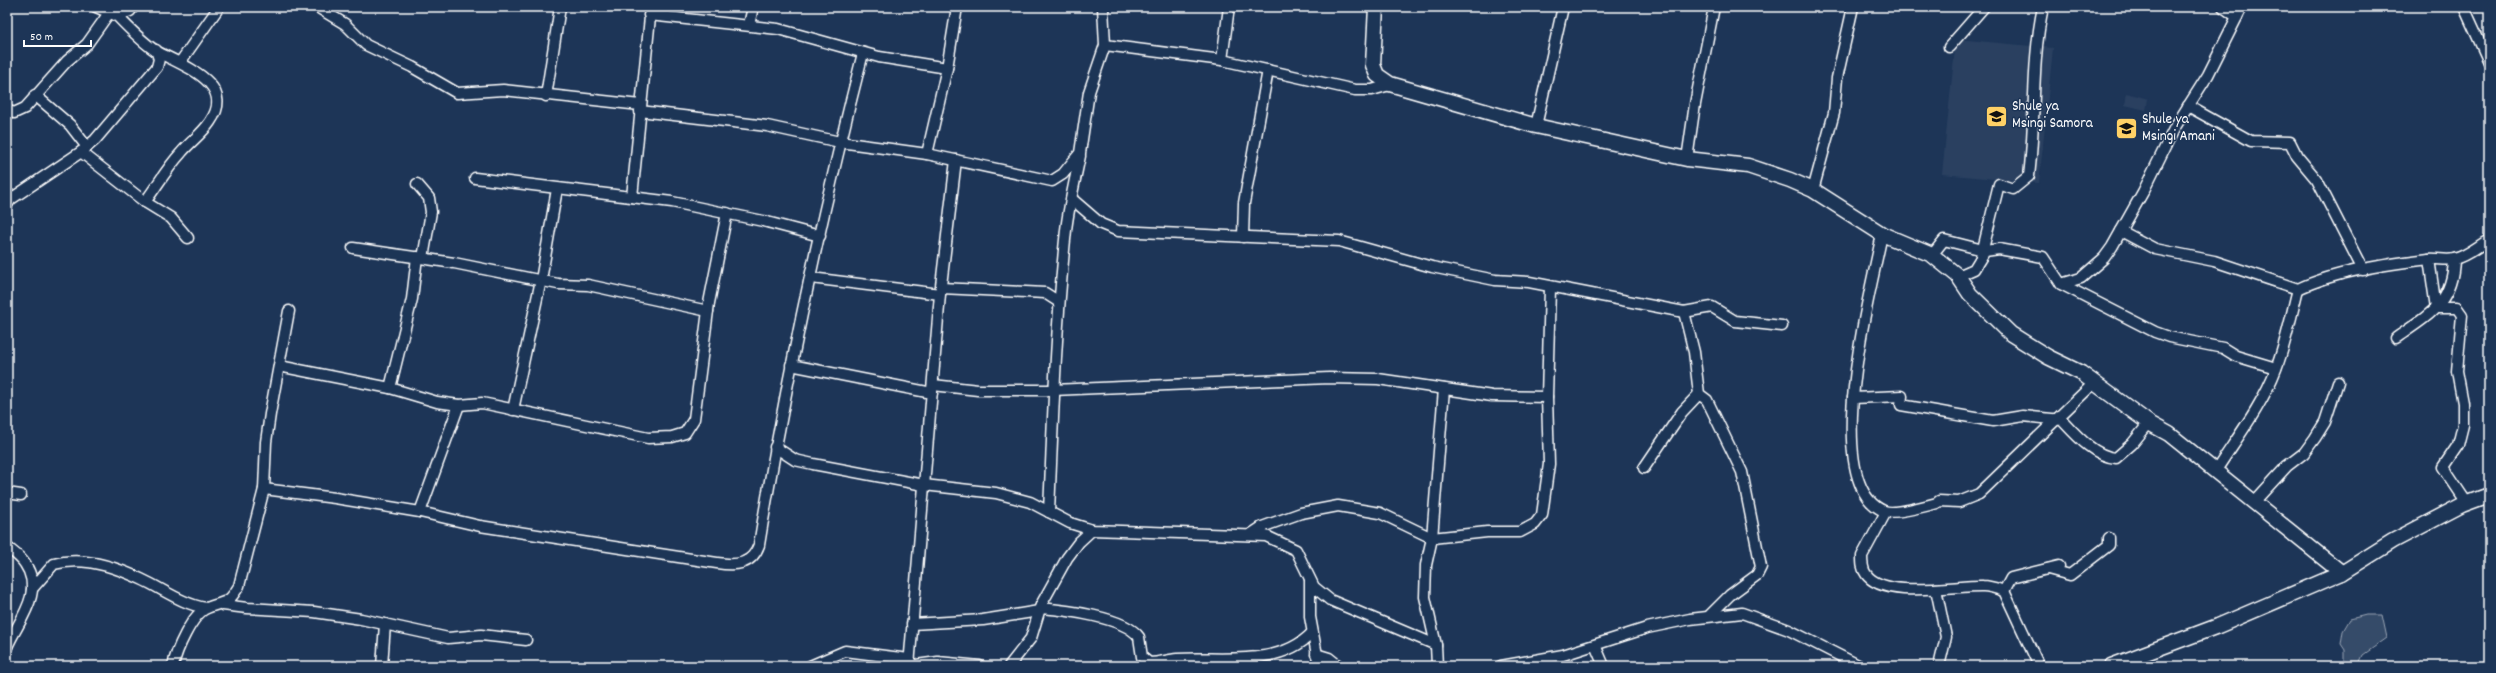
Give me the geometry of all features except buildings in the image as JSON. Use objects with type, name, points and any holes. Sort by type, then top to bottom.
[{"type":"street","points":[[96,7],[113,15],[156,50],[181,61],[214,88],[219,98],[217,110],[202,132],[179,154],[145,202]]},
{"type":"street","points":[[7,110],[14,113],[20,112],[113,15],[130,11],[133,7]]},
{"type":"street","points":[[181,61],[219,7]]},
{"type":"street","points":[[318,7],[345,24],[366,45],[412,67],[456,93],[467,93],[487,89],[640,108],[767,126],[840,142],[927,154],[1052,181],[1063,174],[1080,153]]},
{"type":"street","points":[[546,96],[560,7]]},
{"type":"street","points":[[749,25],[753,7]]},
{"type":"street","points":[[927,154],[947,68],[957,7]]},
{"type":"street","points":[[1049,512],[1053,390],[1066,229],[1080,153],[1089,92],[1105,45],[1103,7]]},
{"type":"street","points":[[1222,60],[1229,7]]},
{"type":"street","points":[[1376,7],[1373,66],[1377,75],[1392,84],[1536,126],[1687,159],[1748,166],[1790,180],[1813,190],[1882,234],[1932,255],[1958,276],[1970,294],[2011,334],[2048,358],[2081,373],[2148,423],[2169,434],[2342,572]]},
{"type":"street","points":[[1536,126],[1563,7]]},
{"type":"street","points":[[1687,159],[1695,104],[1714,7]]},
{"type":"street","points":[[1813,190],[1834,113],[1838,78],[1853,7]]},
{"type":"street","points":[[1949,47],[1984,7]]},
{"type":"street","points":[[1958,276],[1974,269],[1982,253],[1999,184],[2013,189],[2029,176],[2032,153],[2036,37],[2043,7]]},
{"type":"street","points":[[2223,7],[2237,17]]},
{"type":"street","points":[[2061,284],[2081,278],[2104,258],[2121,231],[2188,106],[2208,76],[2242,7]]},
{"type":"street","points":[[2464,7],[2489,62]]},
{"type":"street","points":[[632,197],[650,11],[749,25],[804,36],[863,53],[947,68]]},
{"type":"street","points":[[1105,45],[1222,60],[1355,90],[1372,90],[1392,84]]},
{"type":"street","points":[[7,205],[11,198],[84,150],[103,132],[157,67],[159,59],[156,50]]},
{"type":"street","points":[[264,489],[335,498],[420,512],[480,526],[736,566],[751,559],[759,545],[775,447],[791,365],[840,142],[863,53]]},
{"type":"street","points":[[1243,237],[1244,203],[1268,70]]},
{"type":"street","points":[[35,95],[70,125],[84,150],[145,202],[171,218],[188,238]]},
{"type":"street","points":[[2188,106],[2251,141],[2290,142],[2297,156],[2317,180],[2363,270]]},
{"type":"street","points":[[909,664],[941,291],[956,160]]},
{"type":"street","points":[[475,178],[632,197],[727,213],[820,236]]},
{"type":"street","points":[[390,388],[412,299],[431,212],[429,198],[417,184]]},
{"type":"street","points":[[513,410],[541,280],[557,189]]},
{"type":"street","points":[[1072,199],[1101,224],[1118,231],[1243,237],[1313,238],[1339,241],[1460,274],[1529,282],[1550,288],[1684,312],[1712,307],[1735,322],[1782,326]]},
{"type":"street","points":[[279,366],[390,388],[407,395],[459,405],[482,402],[513,410],[648,438],[672,437],[685,433],[694,418],[708,311],[727,213]]},
{"type":"street","points":[[2121,231],[2155,249],[2214,261],[2298,289],[2321,279],[2363,270],[2379,264],[2397,265],[2429,259],[2454,259],[2489,240]]},
{"type":"street","points":[[1882,234],[1860,346],[1853,398],[1851,437],[1859,481],[1863,491],[1877,508],[1886,512],[1938,503],[1939,501],[1959,502],[1979,494],[2014,462],[2042,431],[2056,420],[2094,383]]},
{"type":"street","points":[[1932,255],[1944,240],[1982,253],[1985,251],[1999,249],[2043,257],[2061,284],[2155,332],[2169,337],[2223,348],[2236,356],[2276,368]]},
{"type":"street","points":[[353,248],[420,257],[558,284],[588,285],[708,311]]},
{"type":"street","points":[[2429,259],[2436,308]]},
{"type":"street","points":[[2396,338],[2436,308],[2450,290],[2454,274],[2454,259]]},
{"type":"street","points":[[811,278],[941,291],[1045,293],[1059,302]]},
{"type":"street","points":[[1250,535],[1272,523],[1301,513],[1338,506],[1380,512],[1432,538],[1487,532],[1520,532],[1535,524],[1542,515],[1548,472],[1547,397],[1550,288]]},
{"type":"street","points":[[2216,472],[2262,398],[2276,368],[2298,289]]},
{"type":"street","points":[[2436,308],[2456,308],[2462,315],[2457,371],[2463,403],[2463,425],[2458,445],[2443,467],[2467,503]]},
{"type":"street","points":[[32,589],[54,564],[85,561],[142,579],[188,604],[206,608],[223,604],[232,598],[239,586],[264,489],[266,442],[289,311]]},
{"type":"street","points":[[1684,312],[1694,352],[1699,394],[1708,400],[1742,472],[1762,567],[1756,575],[1730,595],[1710,615]]},
{"type":"street","points":[[791,365],[932,389],[1053,390],[1329,378],[1378,379],[1492,396],[1547,397]]},
{"type":"street","points":[[2254,502],[2287,466],[2304,453],[2316,438],[2325,422],[2338,382]]},
{"type":"street","points":[[1437,666],[1436,645],[1425,597],[1426,565],[1432,538],[1444,389]]},
{"type":"street","points":[[1644,468],[1682,412],[1699,394]]},
{"type":"street","points":[[1853,398],[1902,396],[1901,405],[1993,421],[2023,416],[2062,420],[2091,447],[2107,457],[2116,458],[2132,444],[2148,423]]},
{"type":"street","points":[[420,512],[459,405]]},
{"type":"street","points":[[775,447],[795,460],[924,485],[996,493],[1030,502],[1070,523],[1092,530],[1266,536],[1296,550],[1310,579],[1319,592],[1330,600],[1436,645]]},
{"type":"street","points":[[7,493],[21,495]]},
{"type":"street","points":[[2111,666],[2218,626],[2342,572],[2393,541],[2467,503],[2489,495]]},
{"type":"street","points":[[1886,512],[1863,551],[1863,568],[1870,579],[1886,586],[1936,589],[1985,586],[2004,591]]},
{"type":"street","points":[[1009,666],[1031,638],[1040,609],[1067,558],[1078,542],[1092,530]]},
{"type":"street","points":[[2047,569],[2070,576],[2109,545],[2109,538]]},
{"type":"street","points":[[7,547],[25,564],[32,580],[29,607],[8,641]]},
{"type":"street","points":[[2004,591],[2011,578],[2059,566]]},
{"type":"street","points":[[1310,579],[1309,608],[1312,633],[1319,666]]},
{"type":"street","points":[[1936,589],[1946,637],[1939,666]]},
{"type":"street","points":[[2004,591],[2039,666]]},
{"type":"street","points":[[223,604],[247,608],[314,612],[385,624],[448,638],[481,634],[526,640]]},
{"type":"street","points":[[173,666],[175,655],[190,626],[206,608]]},
{"type":"street","points":[[912,624],[983,620],[1040,609],[1102,618],[1128,628],[1139,637],[1142,657],[1149,663],[1176,659],[1228,659],[1278,652],[1297,646],[1312,633]]},
{"type":"street","points":[[1501,666],[1562,655],[1647,628],[1710,615],[1742,613],[1789,630],[1860,666]]},
{"type":"street","points":[[382,666],[385,624]]},
{"type":"street","points":[[1595,644],[1604,666]]},
{"type":"street","points":[[810,666],[850,651],[909,664],[938,662],[980,666]]},
{"type":"street","points":[[1316,654],[1329,658],[1339,666]]},
{"type":"shaded area","points":[[1956,39],[2053,48],[2039,183],[1942,174]]},
{"type":"shaded area","points":[[2127,93],[2148,99],[2146,110],[2125,105]]},
{"type":"shaded area","points":[[2366,615],[2382,615],[2387,638],[2363,655],[2358,666],[2345,666],[2345,650],[2341,644],[2343,631],[2350,619]]},
{"type":"place","name":"Shule ya Msingi Samora","points":[[1996,116]]},
{"type":"place","name":"Shule ya Msingi Amani","points":[[2126,129]]}]
